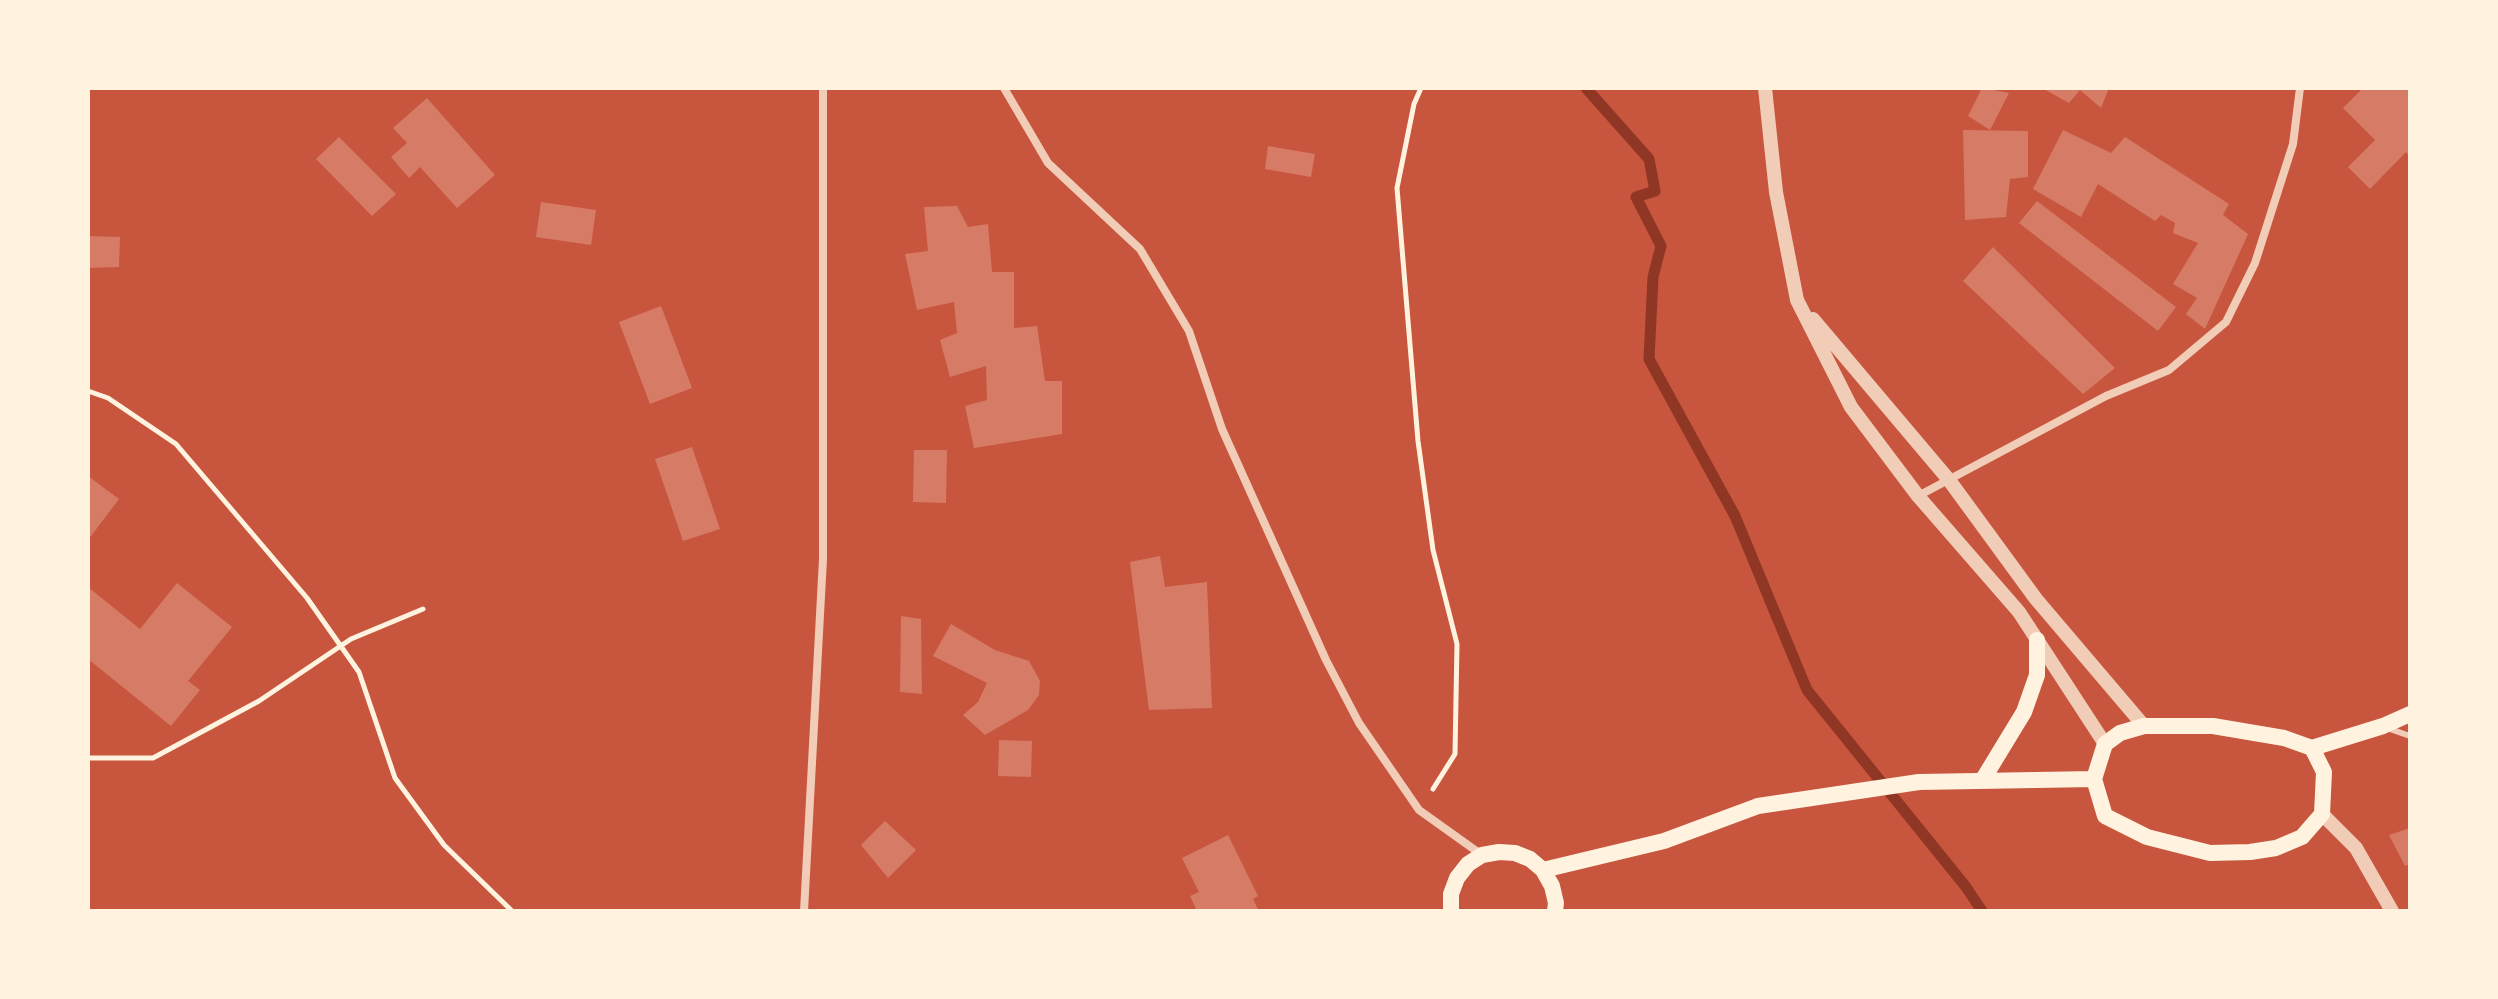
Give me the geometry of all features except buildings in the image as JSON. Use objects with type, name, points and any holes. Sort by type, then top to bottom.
[{"type":"main road","points":[[1982,781],[2024,712],[2037,675],[2037,640]]},
{"type":"main road","points":[[2312,748],[2324,772],[2322,814],[2302,837],[2276,848],[2250,852],[2210,853],[2147,837],[2105,816],[2094,779],[2105,744],[2120,733],[2144,726],[2213,726],[2284,738],[2312,748],[2383,726],[2410,714]]},
{"type":"main road","points":[[1543,870],[1664,841],[1758,806],[1919,782],[2094,779]]},
{"type":"main road","points":[[1451,911],[1451,894],[1457,878],[1468,864],[1482,855],[1499,852],[1515,853],[1530,859],[1543,870],[1552,886],[1555,911]]},
{"type":"street","points":[[804,911],[823,559],[823,88]]},
{"type":"street","points":[[1004,88],[1048,163],[1140,249],[1189,331],[1222,429],[1326,660],[1359,723],[1419,810],[1482,855]]},
{"type":"street","points":[[1765,88],[1776,192],[1797,300],[1851,407],[1918,496],[2019,612],[2105,744]]},
{"type":"street","points":[[1918,496],[2106,396],[2169,370],[2226,322],[2255,263],[2293,144],[2300,88]]},
{"type":"street","points":[[1797,300],[1949,480],[2036,599],[2144,726]]},
{"type":"street","points":[[2322,814],[2356,848],[2392,911]]},
{"type":"lane","points":[[2383,726],[2410,736]]},
{"type":"path","points":[[1419,810],[1455,754],[1457,644],[1433,550],[1418,441],[1397,188],[1414,104],[1421,88]]},
{"type":"path","points":[[88,391],[108,398],[176,444],[307,598],[359,672],[395,778],[444,845],[512,911]]},
{"type":"path","points":[[88,758],[153,758],[259,701],[351,639],[423,609]]},
{"type":"waterway","points":[[1586,88],[1649,159],[1655,191],[1636,197],[1661,246],[1653,277],[1649,359],[1735,516],[1807,690],[1982,911]]}]
